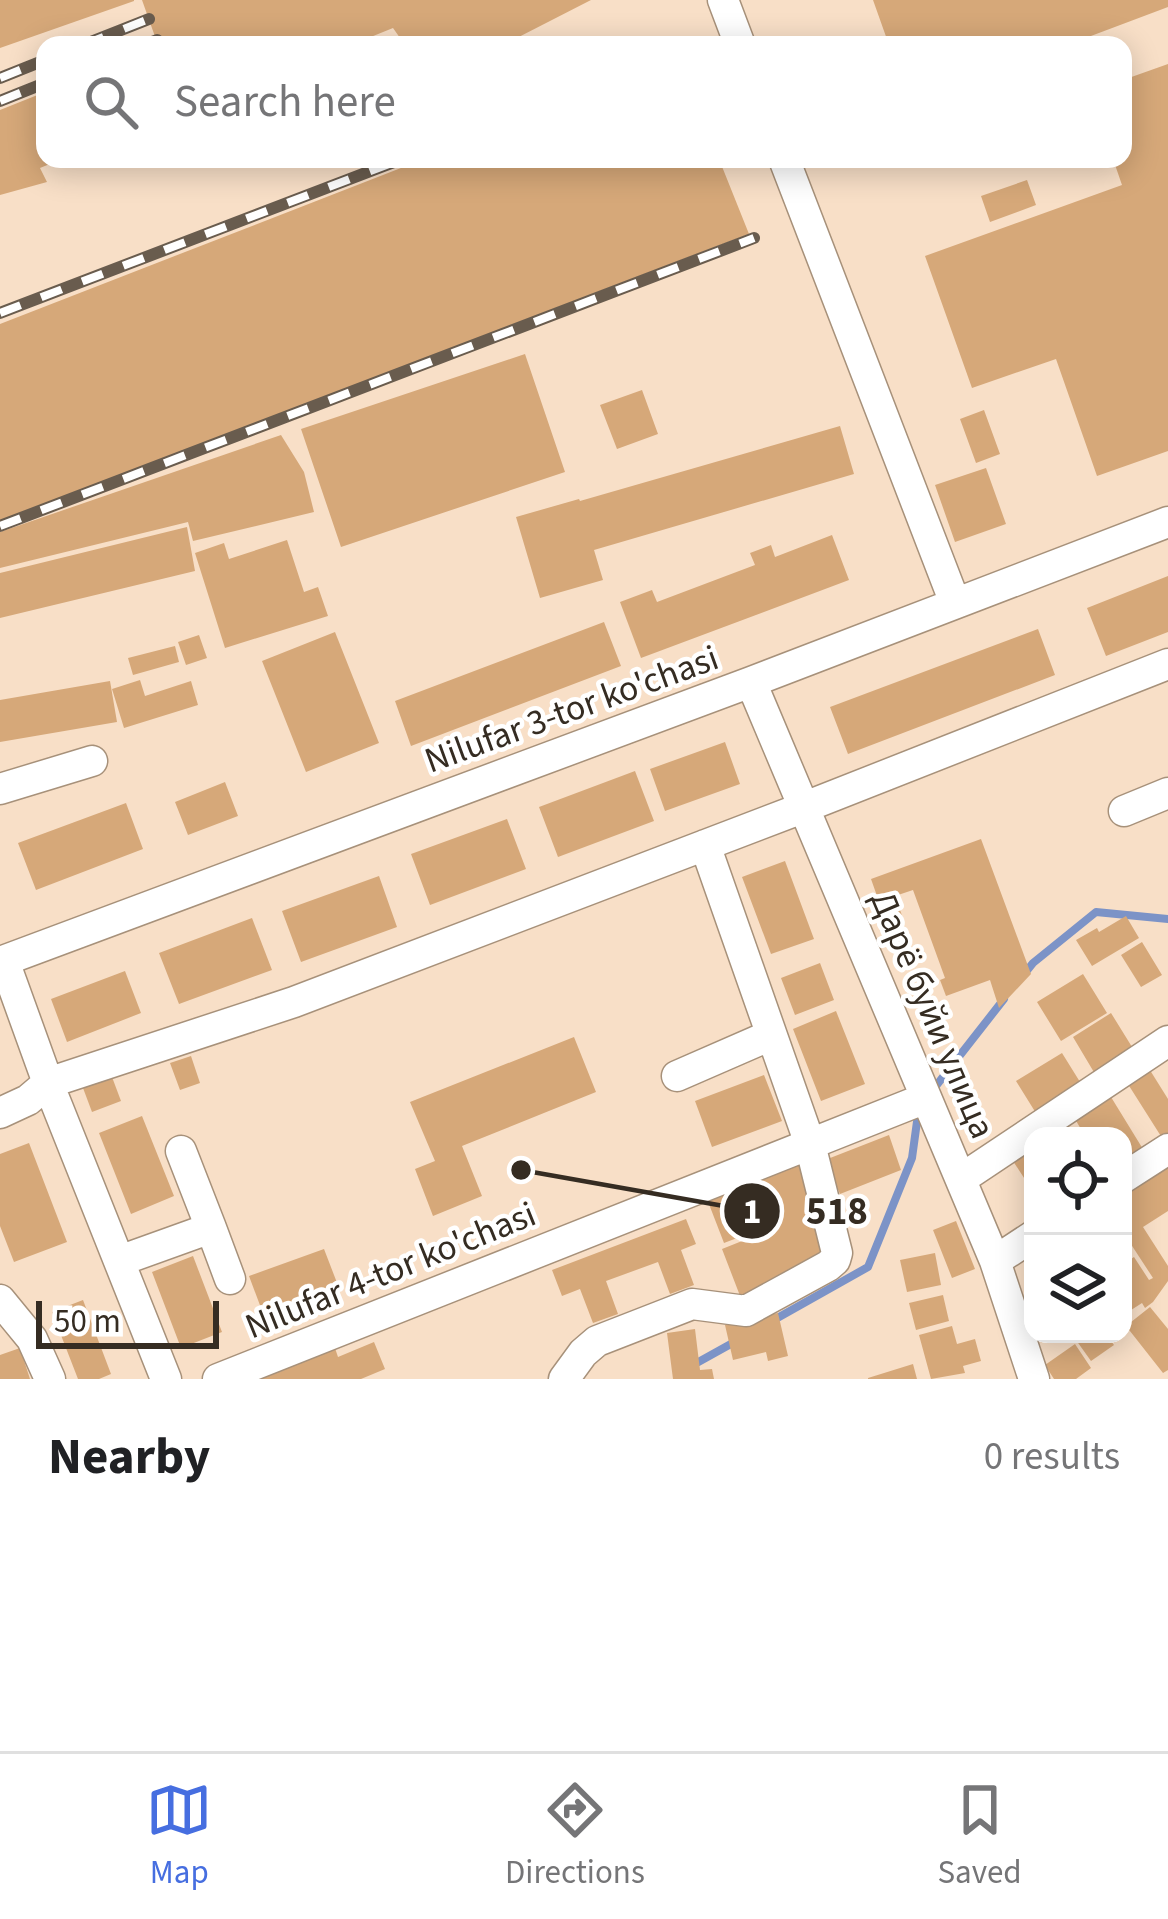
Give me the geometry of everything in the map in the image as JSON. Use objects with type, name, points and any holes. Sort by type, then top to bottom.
[{"type":"street","points":[[723,0],[737,36]]},
{"type":"street","points":[[787,168],[955,603]]},
{"type":"street","name":"Nilufar 3-tor ko'chasi","points":[[2,962],[1168,522]]},
{"type":"street","points":[[0,1113],[28,1100],[48,1083],[294,1002],[1168,664]]},
{"type":"street","name":"Дарё буйи улица","points":[[752,682],[995,1261],[1034,1379]]},
{"type":"street","points":[[0,789],[92,761]]},
{"type":"street","points":[[1124,811],[1168,793]]},
{"type":"street","points":[[564,1379],[597,1342],[692,1304],[746,1311],[835,1260],[837,1244],[809,1144],[705,845]]},
{"type":"street","points":[[2,962],[166,1379]]},
{"type":"street","points":[[677,1076],[772,1035]]},
{"type":"street","points":[[961,1179],[1168,1041]]},
{"type":"street","name":"Nilufar 4-tor ko'chasi","points":[[218,1379],[926,1098]]},
{"type":"street","points":[[1132,1172],[1168,1148]]},
{"type":"street","points":[[181,1151],[230,1279]]},
{"type":"street","points":[[119,1261],[211,1228]]},
{"type":"street","points":[[995,1261],[1024,1242]]},
{"type":"street","points":[[0,1300],[32,1339],[50,1379]]},
{"type":"building","points":[[0,0],[134,0],[134,1],[0,48]]},
{"type":"building","points":[[142,0],[591,0],[521,36],[399,36],[393,28],[373,36],[155,36]]},
{"type":"building","points":[[873,0],[1168,0],[1168,7],[1091,36],[886,36]]},
{"type":"building","points":[[1168,64],[1168,451],[1097,476],[1056,359],[972,388],[925,256],[1122,185],[1116,168],[1132,168],[1132,77]]},
{"type":"building","points":[[36,96],[36,168],[47,182],[0,195],[0,110]]},
{"type":"building","points":[[401,168],[723,168],[749,234],[0,521],[0,324]]},
{"type":"building","points":[[1027,180],[1036,205],[990,222],[981,196]]},
{"type":"building","points":[[525,354],[565,472],[341,547],[301,429]]},
{"type":"building","points":[[642,390],[658,434],[617,449],[600,405]]},
{"type":"building","points":[[984,410],[1000,454],[976,463],[960,419]]},
{"type":"building","points":[[840,426],[854,474],[594,550],[603,580],[540,598],[516,517]]},
{"type":"building","points":[[281,435],[304,472],[314,512],[193,541],[188,522],[0,568],[0,532]]},
{"type":"building","points":[[986,468],[1006,524],[955,542],[935,485]]},
{"type":"building","points":[[187,527],[195,571],[0,618],[0,573]]},
{"type":"building","points":[[832,535],[849,580],[641,658],[620,602],[652,590],[657,602],[755,565],[750,553],[771,545],[775,557]]},
{"type":"building","points":[[287,540],[304,592],[318,587],[328,616],[225,648],[195,553],[224,543],[229,559]]},
{"type":"building","points":[[1168,576],[1168,632],[1106,656],[1087,608]]},
{"type":"building","points":[[604,622],[621,666],[411,746],[395,701]]},
{"type":"building","points":[[1038,629],[1055,675],[848,754],[830,707]]},
{"type":"building","points":[[335,632],[379,743],[306,772],[262,661]]},
{"type":"building","points":[[199,635],[207,658],[186,665],[178,642]]},
{"type":"building","points":[[175,646],[179,662],[133,675],[128,658]]},
{"type":"building","points":[[140,680],[145,696],[191,681],[198,705],[124,728],[112,689]]},
{"type":"building","points":[[110,681],[117,722],[0,742],[0,700]]},
{"type":"building","points":[[725,742],[740,784],[665,811],[650,769]]},
{"type":"building","points":[[635,771],[654,821],[558,857],[539,807]]},
{"type":"building","points":[[225,782],[238,816],[188,835],[175,802]]},
{"type":"building","points":[[126,803],[143,849],[36,890],[18,843]]},
{"type":"building","points":[[507,819],[526,869],[430,905],[411,854]]},
{"type":"building","points":[[981,839],[1031,974],[999,1008],[990,980],[946,996],[940,980],[945,978],[913,890],[895,896],[904,921],[888,927],[871,879]]},
{"type":"building","points":[[785,861],[814,939],[771,954],[742,877]]},
{"type":"building","points":[[379,876],[397,927],[301,962],[282,911]]},
{"type":"building","points":[[1126,916],[1139,938],[1092,966],[1076,940]]},
{"type":"building","points":[[252,918],[272,970],[179,1004],[159,953]]},
{"type":"building","points":[[1142,942],[1162,975],[1141,987],[1121,955]]},
{"type":"building","points":[[820,963],[834,1000],[795,1015],[781,978]]},
{"type":"building","points":[[125,971],[141,1013],[67,1042],[51,999]]},
{"type":"building","points":[[1083,974],[1107,1013],[1061,1041],[1037,1002]]},
{"type":"building","points":[[836,1011],[865,1084],[821,1101],[793,1029]]},
{"type":"building","points":[[1111,1013],[1137,1055],[1098,1079],[1073,1037]]},
{"type":"building","points":[[574,1037],[596,1092],[462,1146],[482,1196],[433,1216],[415,1169],[435,1161],[410,1102]]},
{"type":"building","points":[[1062,1053],[1085,1090],[1039,1118],[1016,1081]]},
{"type":"building","points":[[191,1056],[200,1083],[180,1090],[170,1063]]},
{"type":"building","points":[[1148,1067],[1168,1099],[1168,1138],[1164,1141],[1126,1081]]},
{"type":"building","points":[[764,1075],[782,1121],[712,1147],[695,1101]]},
{"type":"building","points":[[112,1077],[121,1101],[92,1112],[83,1088]]},
{"type":"building","points":[[1111,1097],[1129,1127],[1080,1127],[1075,1119]]},
{"type":"building","points":[[142,1116],[174,1196],[131,1214],[99,1133]]},
{"type":"building","points":[[1132,1131],[1146,1154],[1132,1163]]},
{"type":"building","points":[[889,1135],[901,1170],[840,1194],[825,1160]]},
{"type":"building","points":[[29,1143],[67,1242],[14,1262],[0,1226],[0,1154]]},
{"type":"building","points":[[1024,1154],[1024,1178],[1013,1161]]},
{"type":"building","points":[[1168,1158],[1168,1211],[1143,1227],[1168,1266],[1168,1281],[1153,1302],[1132,1309],[1132,1258],[1149,1280],[1153,1278],[1132,1246],[1132,1181]]},
{"type":"building","points":[[800,1161],[833,1245],[742,1301],[722,1249],[767,1231],[747,1182]]},
{"type":"building","points":[[741,1186],[758,1230],[724,1243],[707,1199]]},
{"type":"building","points":[[686,1219],[696,1244],[681,1250],[694,1285],[670,1294],[658,1262],[606,1281],[618,1314],[593,1323],[580,1289],[562,1296],[552,1270]]},
{"type":"building","points":[[956,1221],[975,1269],[952,1278],[933,1230]]},
{"type":"building","points":[[324,1249],[339,1288],[264,1316],[249,1276]]},
{"type":"building","points":[[935,1253],[941,1285],[907,1292],[900,1260]]},
{"type":"building","points":[[193,1256],[222,1332],[181,1348],[152,1272]]},
{"type":"building","points":[[943,1295],[949,1321],[916,1330],[909,1303]]},
{"type":"building","points":[[83,1300],[111,1374],[99,1379],[78,1379],[52,1312]]},
{"type":"building","points":[[1150,1307],[1168,1329],[1168,1370],[1163,1373],[1132,1334],[1132,1321]]},
{"type":"building","points":[[778,1313],[788,1356],[768,1361],[766,1352],[733,1360],[725,1325]]},
{"type":"building","points":[[952,1326],[957,1344],[975,1339],[981,1361],[963,1366],[965,1373],[931,1379],[919,1335]]},
{"type":"building","points":[[695,1329],[700,1370],[712,1369],[714,1379],[673,1379],[667,1333]]},
{"type":"building","points":[[333,1342],[338,1357],[374,1342],[385,1369],[361,1379],[242,1379]]},
{"type":"building","points":[[1078,1343],[1113,1343],[1114,1345],[1091,1361]]},
{"type":"building","points":[[1075,1344],[1091,1368],[1076,1379],[1054,1379],[1045,1365]]},
{"type":"building","points":[[20,1348],[30,1379],[0,1379],[0,1355]]},
{"type":"building","points":[[913,1364],[917,1379],[868,1379],[868,1378]]},
{"type":"waterway","points":[[1025,973],[1096,912],[1168,919]]},
{"type":"waterway","points":[[932,1091],[1004,999]]},
{"type":"waterway","points":[[772,1321],[868,1267],[912,1158],[919,1107]]},
{"type":"waterway","points":[[693,1365],[738,1340]]},
{"type":"railway","points":[[106,36],[149,19]]},
{"type":"railway","points":[[0,78],[36,64]]},
{"type":"railway","points":[[0,101],[36,87]]},
{"type":"railway","points":[[0,313],[379,168]]},
{"type":"railway","points":[[0,526],[754,238]]},
{"type":"place","name":"518","points":[[521,1170]]}]
